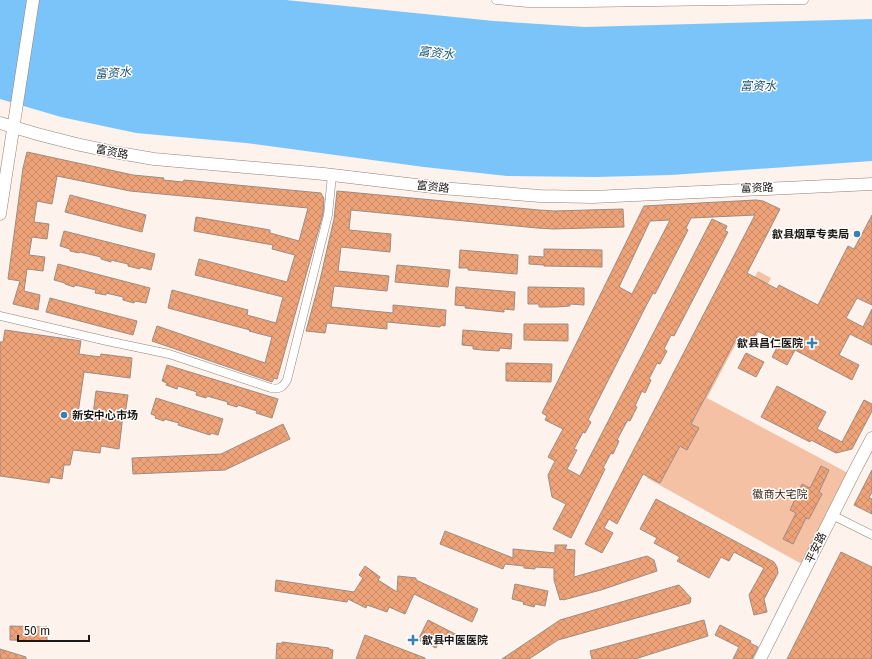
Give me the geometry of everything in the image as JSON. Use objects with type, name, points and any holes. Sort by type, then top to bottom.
[{"type":"street","points":[[0,214],[33,0]]},
{"type":"street","points":[[496,0],[528,3],[804,0]]},
{"type":"street","name":"富资路","points":[[0,123],[78,145],[126,155],[516,195],[567,197],[872,184]]},
{"type":"street","points":[[0,316],[169,354],[274,389],[281,388],[287,380],[328,215],[332,175]]},
{"type":"street","name":"平安路","points":[[760,659],[872,438]]},
{"type":"street","points":[[832,515],[872,535]]},
{"type":"green space","name":"徽商大宅院","points":[[758,271],[771,278],[746,325],[759,332],[751,347],[738,340],[707,398],[848,473],[805,560],[800,563],[647,478]]},
{"type":"water","name":"富资水","points":[[0,0],[286,0],[494,21],[585,27],[872,19],[872,161],[671,175],[596,177],[507,176],[424,167],[246,143],[136,133],[61,117],[0,99]]},
{"type":"building","points":[[27,152],[133,175],[164,178],[163,180],[183,182],[184,180],[321,193],[324,199],[323,214],[277,379],[274,378],[272,382],[152,341],[157,326],[265,363],[272,337],[168,308],[172,290],[248,310],[247,315],[276,323],[283,297],[195,275],[199,259],[287,282],[295,255],[272,249],[273,245],[194,231],[196,217],[270,230],[270,233],[299,241],[308,208],[130,191],[57,176],[52,204],[37,201],[34,222],[49,224],[47,239],[32,237],[29,255],[45,257],[43,271],[27,269],[24,291],[40,295],[38,310],[13,304],[20,281],[8,279],[23,168]]},
{"type":"building","points":[[337,191],[554,211],[623,209],[624,227],[553,229],[351,210],[349,230],[391,234],[390,252],[341,247],[338,271],[389,276],[387,291],[334,286],[331,307],[393,313],[393,305],[446,310],[445,326],[441,325],[440,327],[387,322],[387,329],[327,323],[325,333],[306,331],[320,280],[334,219]]},
{"type":"building","points":[[70,195],[146,215],[142,232],[65,212]]},
{"type":"building","points":[[756,200],[763,201],[780,209],[747,273],[777,289],[779,285],[818,305],[848,246],[854,249],[872,215],[872,305],[857,298],[846,318],[863,327],[872,309],[872,345],[850,334],[839,355],[859,365],[852,380],[795,350],[787,365],[772,357],[780,342],[757,331],[750,344],[737,337],[691,424],[699,428],[687,450],[680,446],[660,483],[643,474],[617,524],[609,519],[604,528],[613,533],[602,553],[585,544],[755,215],[691,218],[686,228],[688,230],[655,294],[653,293],[647,304],[588,420],[591,422],[585,433],[583,432],[574,449],[577,450],[567,469],[580,476],[712,219],[727,226],[725,231],[728,232],[674,336],[671,335],[664,349],[667,351],[660,364],[657,363],[649,379],[651,380],[645,393],[642,391],[635,406],[637,407],[630,421],[628,420],[617,440],[619,441],[613,454],[611,453],[603,468],[605,469],[571,538],[553,529],[566,504],[552,497],[548,475],[555,461],[548,457],[563,429],[545,420],[547,416],[542,413],[644,206]],"holes":[[[670,220],[632,294],[619,287],[650,221]]]},
{"type":"building","points":[[64,231],[155,254],[151,270],[140,267],[140,269],[128,266],[128,264],[101,259],[101,257],[70,251],[70,249],[60,246]]},
{"type":"building","points":[[544,249],[602,250],[602,267],[544,266],[529,264],[529,256],[544,257]]},
{"type":"building","points":[[460,250],[518,255],[517,274],[459,268]]},
{"type":"building","points":[[58,264],[150,288],[146,303],[135,301],[134,303],[123,300],[123,297],[106,293],[106,295],[95,293],[96,290],[75,285],[74,287],[54,280]]},
{"type":"building","points":[[397,265],[450,270],[448,287],[395,282]]},
{"type":"building","points":[[456,287],[515,292],[514,310],[504,309],[504,312],[465,308],[466,306],[455,305]]},
{"type":"building","points":[[528,287],[584,288],[584,305],[570,304],[570,306],[539,307],[539,304],[528,304]]},
{"type":"building","points":[[50,298],[137,321],[133,335],[46,312]]},
{"type":"building","points":[[524,324],[568,324],[568,341],[524,340]]},
{"type":"building","name":"新安中心市场","points":[[5,330],[81,341],[79,354],[100,357],[101,354],[132,358],[130,378],[84,372],[77,420],[92,422],[96,391],[128,395],[125,415],[123,415],[119,449],[101,446],[100,453],[73,450],[70,465],[64,465],[62,479],[50,477],[49,483],[0,476],[0,342],[3,342]]},
{"type":"building","points":[[463,330],[512,334],[511,349],[500,348],[499,351],[482,350],[473,349],[473,346],[462,345]]},
{"type":"building","points":[[746,353],[764,362],[756,377],[738,368]]},
{"type":"building","points":[[506,363],[552,364],[551,382],[506,381]]},
{"type":"building","points":[[167,365],[278,399],[272,418],[238,405],[237,407],[227,404],[228,402],[207,396],[206,398],[196,395],[197,392],[178,386],[177,389],[166,385],[167,383],[162,381]]},
{"type":"building","points":[[777,386],[826,412],[817,429],[842,442],[864,400],[872,404],[872,411],[852,449],[836,453],[811,440],[810,442],[761,417]]},
{"type":"building","points":[[156,398],[223,419],[218,435],[211,433],[210,435],[178,425],[179,423],[155,418],[156,416],[151,414]]},
{"type":"building","points":[[283,424],[290,439],[225,470],[133,474],[132,458],[221,454]]},
{"type":"building","points":[[821,466],[829,470],[819,492],[822,494],[809,519],[806,518],[793,544],[783,539],[796,513],[790,510],[802,484],[810,488]]},
{"type":"building","points":[[872,470],[872,492],[869,498],[872,499],[872,514],[854,505]]},
{"type":"building","points":[[656,499],[774,562],[778,573],[764,599],[767,612],[754,615],[749,595],[764,568],[734,552],[729,561],[721,557],[709,578],[677,561],[680,557],[654,543],[657,538],[640,529]]},
{"type":"building","points":[[445,531],[513,558],[513,549],[555,553],[555,545],[567,545],[565,549],[575,550],[574,577],[647,556],[654,560],[657,571],[601,590],[560,600],[554,580],[554,568],[535,567],[535,569],[505,564],[503,569],[440,544]]},
{"type":"building","points":[[841,552],[872,567],[872,659],[787,659]]},
{"type":"building","points":[[365,566],[380,577],[378,580],[397,592],[398,576],[416,578],[416,580],[478,609],[472,622],[414,594],[405,614],[389,607],[387,612],[367,605],[366,608],[348,599],[347,602],[275,591],[276,580],[354,592],[363,578],[359,575]]},
{"type":"building","points":[[515,584],[548,591],[545,606],[535,604],[534,607],[523,604],[524,602],[512,599]]},
{"type":"building","points":[[679,585],[691,598],[690,603],[558,640],[529,659],[502,659],[560,620]]},
{"type":"building","points":[[428,620],[459,636],[455,644],[441,637],[436,648],[418,640]]},
{"type":"building","points":[[704,620],[708,636],[635,659],[592,659],[590,651]]},
{"type":"building","points":[[720,625],[751,641],[750,643],[758,647],[752,659],[733,659],[739,647],[715,635]]},
{"type":"building","points":[[10,626],[47,627],[47,641],[10,640]]},
{"type":"building","points":[[365,635],[425,658],[425,659],[356,659]]},
{"type":"building","points":[[282,642],[329,648],[333,650],[332,659],[276,659],[277,643],[282,644]]},
{"type":"building","points":[[0,649],[26,657],[26,659],[0,659]]},
{"type":"place","name":"歙县烟草专卖局","points":[[857,234]]},
{"type":"place","name":"歙县昌仁医院","points":[[812,343]]},
{"type":"place","name":"新安中心市场","points":[[64,415]]},
{"type":"place","name":"歙县中医医院","points":[[413,640]]}]
